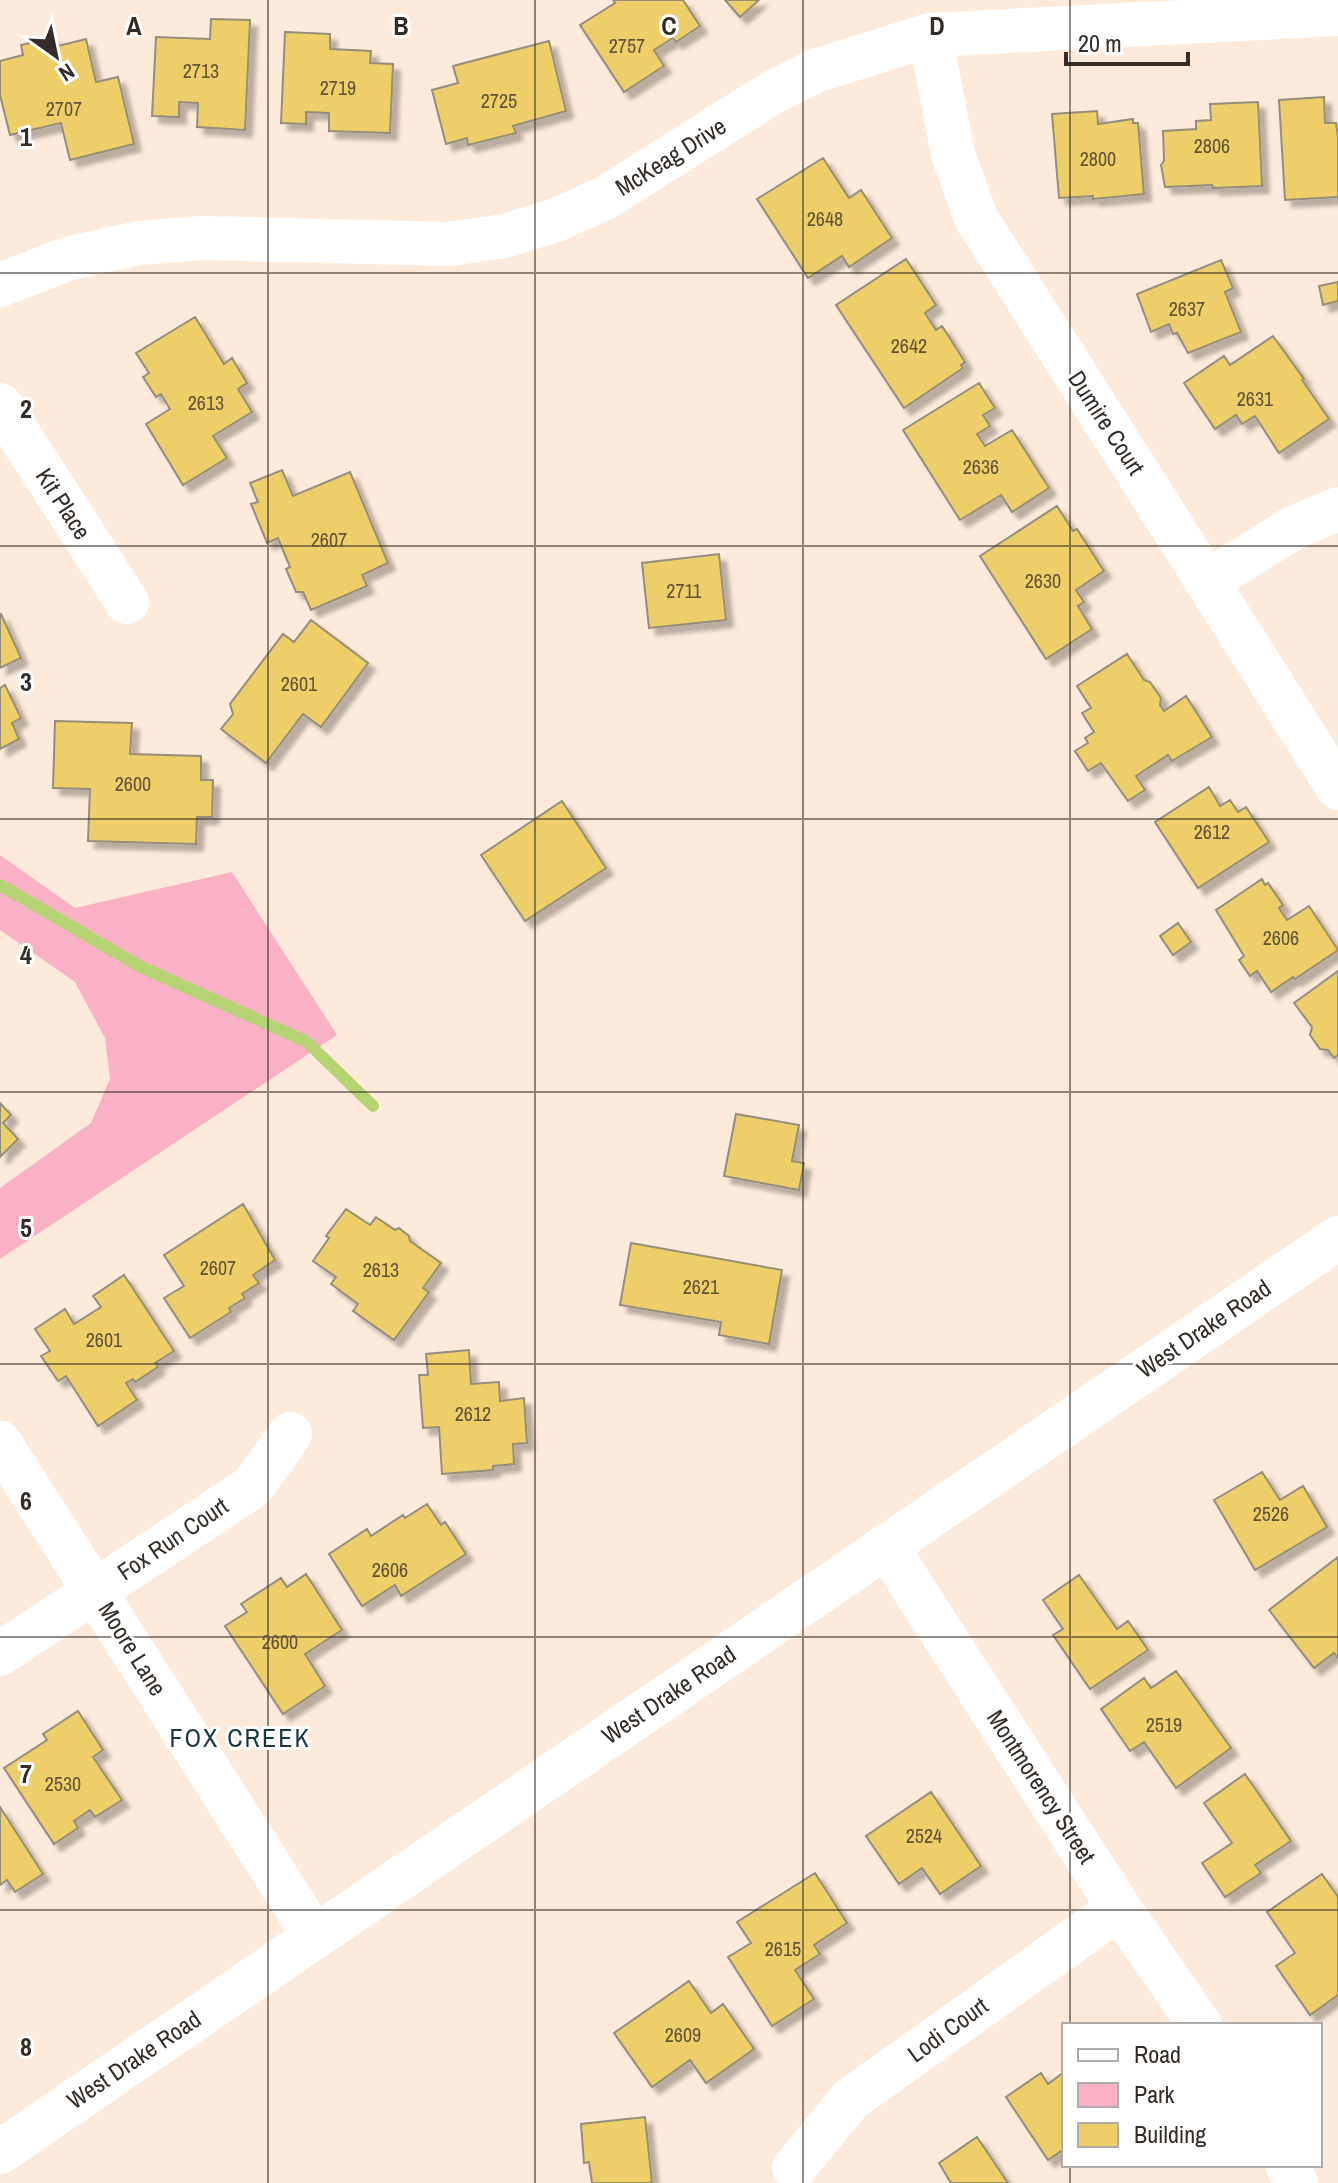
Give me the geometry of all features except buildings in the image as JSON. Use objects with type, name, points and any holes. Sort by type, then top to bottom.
[{"type":"street","name":"McKeag Drive","points":[[0,285],[70,258],[139,243],[202,238],[450,244],[504,236],[556,220],[605,198],[773,92],[815,71],[930,35],[1338,14]]},
{"type":"street","name":"Dumire Court","points":[[930,35],[953,154],[976,218],[1338,788]]},
{"type":"street","name":"Kit Place","points":[[0,405],[127,602]]},
{"type":"street","points":[[1208,581],[1293,528],[1338,509]]},
{"type":"street","name":"West Drake Road","points":[[0,2152],[1338,1238]]},
{"type":"street","name":"Fox Run Court","points":[[0,1654],[253,1486],[290,1434]]},
{"type":"street","name":"Moore Lane","points":[[0,1443],[315,1937]]},
{"type":"street","name":"Montmorency Street","points":[[886,1546],[1119,1908],[1199,2023]]},
{"type":"street","name":"Lodi Court","points":[[794,2168],[851,2099],[1119,1908]]},
{"type":"green space","points":[[0,855],[75,908],[232,872],[337,1035],[0,1259],[0,1188],[91,1123],[110,1079],[105,1038],[75,982],[0,930]]},
{"type":"waterway","points":[[0,885],[139,966],[307,1042],[373,1106]]},
{"type":"district","name":"FOX CREEK","points":[[240,1738]]}]
